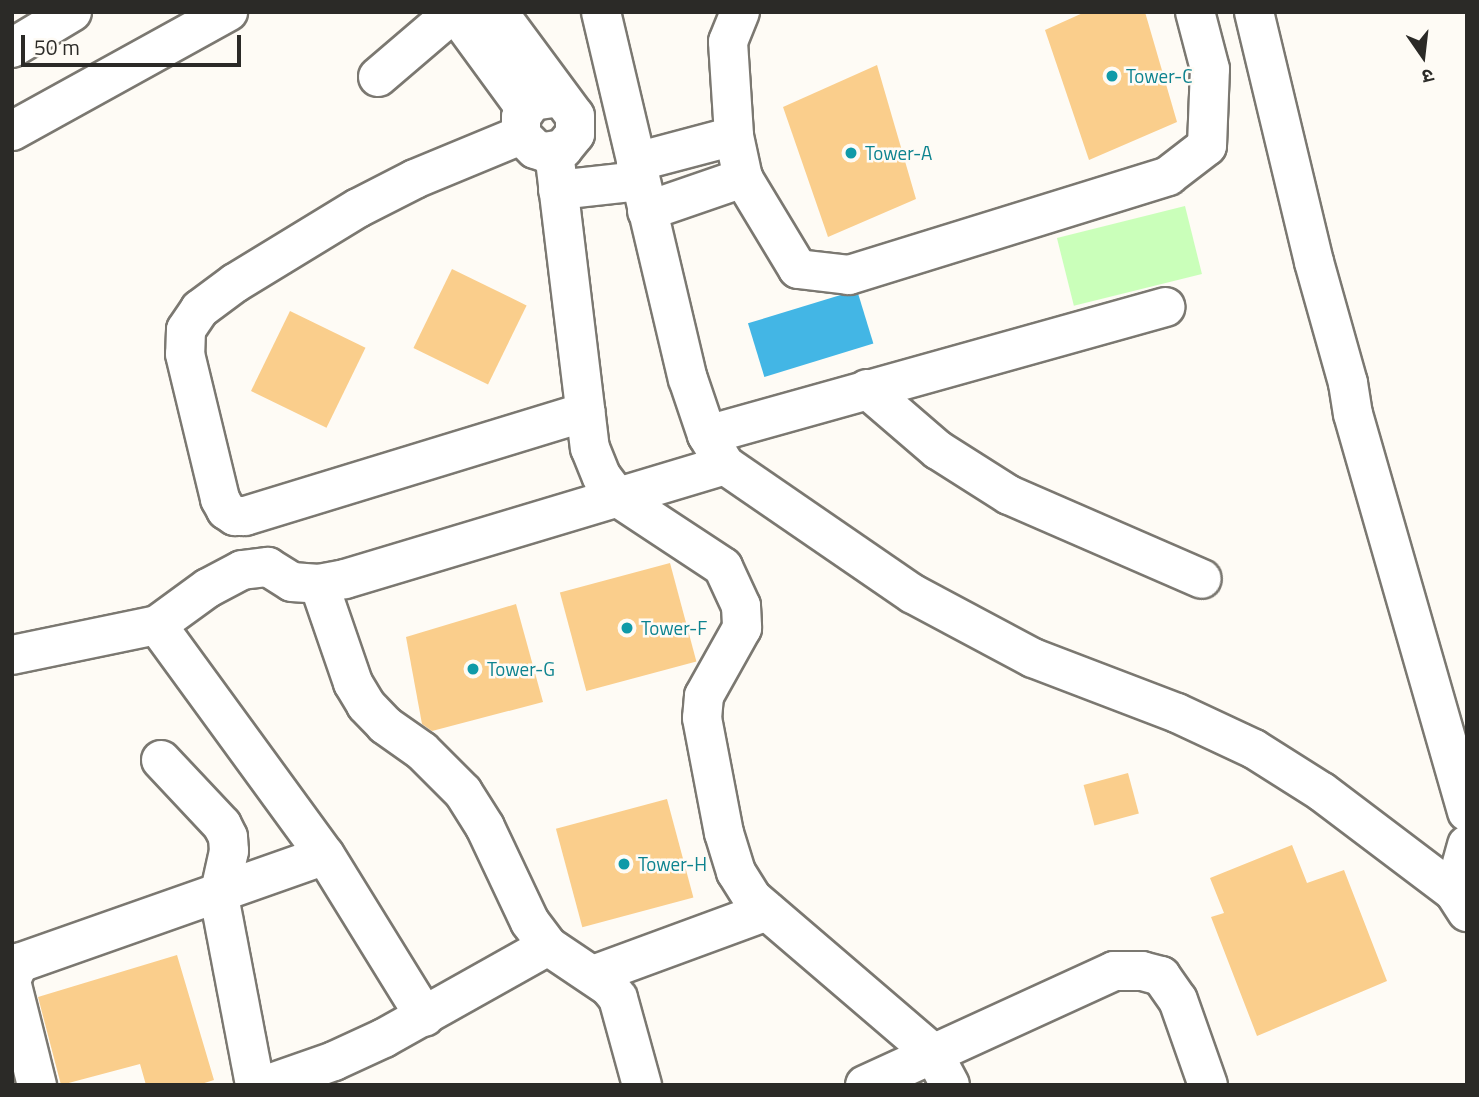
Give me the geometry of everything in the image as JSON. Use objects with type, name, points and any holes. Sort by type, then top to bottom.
[{"type":"street","points":[[12,48],[72,12]]},
{"type":"street","points":[[12,131],[228,12]]},
{"type":"street","points":[[378,77],[455,12],[540,123]]},
{"type":"street","points":[[498,12],[540,123],[558,190],[590,447],[602,477],[617,497],[723,567],[741,606],[742,628],[704,696],[702,718],[724,833],[736,873],[752,898],[941,1069]]},
{"type":"street","points":[[601,12],[688,379],[716,450],[913,594],[1033,658],[1177,713],[1254,749],[1322,792],[1460,902]]},
{"type":"street","points":[[740,12],[728,42],[734,136],[743,178],[799,269],[849,275],[1168,176],[1206,146],[1210,69],[1195,12]]},
{"type":"street","points":[[1254,12],[1314,262],[1348,383],[1353,414],[1467,812]]},
{"type":"street","points":[[540,123],[415,179],[358,208],[235,283],[200,309],[186,330],[185,354],[220,499],[226,510],[235,516],[268,567],[292,582],[319,584],[345,579],[617,497],[716,450],[867,389],[1165,307]]},
{"type":"street","points":[[641,185],[734,136]]},
{"type":"street","points":[[558,190],[743,178]]},
{"type":"street","points":[[867,389],[938,450],[1009,495],[1202,579]]},
{"type":"street","points":[[235,516],[245,516],[585,412]]},
{"type":"street","points":[[12,655],[157,625],[208,589],[242,570],[268,567]]},
{"type":"street","points":[[319,584],[353,683],[366,705],[385,725],[422,751],[463,792],[485,827],[530,922],[548,946],[593,975],[618,998],[642,1085]]},
{"type":"street","points":[[157,625],[324,855],[425,1017]]},
{"type":"street","points":[[161,760],[222,825],[229,851],[220,892],[255,1085]]},
{"type":"street","points":[[1460,902],[1467,845]]},
{"type":"street","points":[[12,978],[19,962],[324,855]]},
{"type":"street","points":[[593,975],[767,911]]},
{"type":"street","points":[[266,1085],[334,1061],[425,1017],[469,988],[548,946]]},
{"type":"street","points":[[865,1085],[941,1069],[1115,971],[1142,971],[1161,976],[1178,1000],[1208,1085]]},
{"type":"street","points":[[12,985],[37,1085]]},
{"type":"green space","points":[[1185,206],[1202,274],[1074,306],[1057,238]]},
{"type":"water","points":[[857,290],[873,344],[764,377],[748,323]]},
{"type":"building","name":"Tower-C","points":[[1085,12],[1145,12],[1177,122],[1089,160],[1045,30]]},
{"type":"building","name":"Tower-A","points":[[877,65],[916,199],[828,237],[783,107]]},
{"type":"building","points":[[452,269],[527,305],[488,384],[413,348]]},
{"type":"building","points":[[290,311],[365,348],[326,428],[251,391]]},
{"type":"building","name":"Tower-F","points":[[670,563],[696,662],[586,691],[560,593]]},
{"type":"building","name":"Tower-G","points":[[516,604],[543,702],[432,731],[422,724],[406,637]]},
{"type":"building","points":[[1128,773],[1139,814],[1094,825],[1084,785]]},
{"type":"building","name":"Tower-H","points":[[667,799],[693,898],[582,927],[556,829]]},
{"type":"building","points":[[1292,845],[1307,883],[1344,870],[1387,981],[1257,1036],[1211,917],[1224,913],[1210,878]]},
{"type":"building","points":[[177,955],[214,1080],[198,1085],[146,1085],[140,1064],[61,1085],[38,997]]},
{"type":"place","name":"Tower-C","points":[[1112,76]]},
{"type":"place","name":"Tower-A","points":[[851,153]]},
{"type":"place","name":"Tower-F","points":[[627,628]]},
{"type":"place","name":"Tower-G","points":[[473,669]]},
{"type":"place","name":"Tower-H","points":[[624,864]]}]
